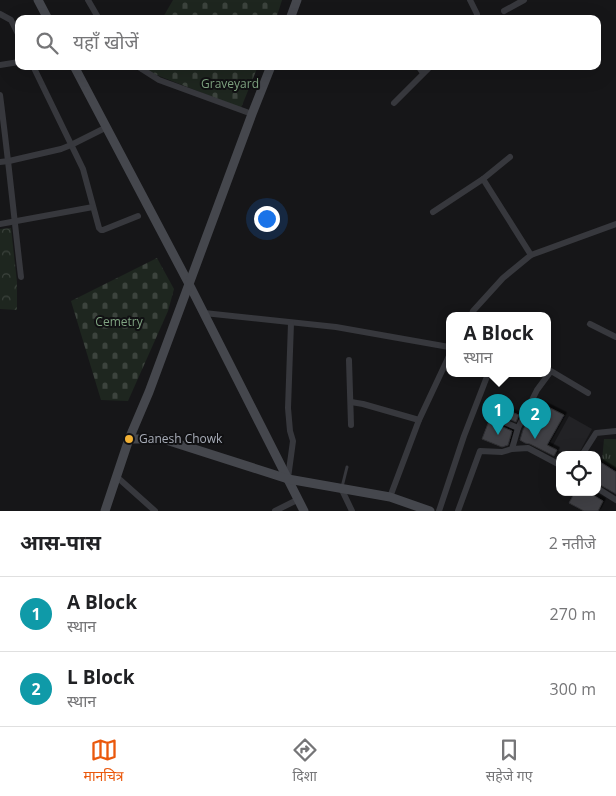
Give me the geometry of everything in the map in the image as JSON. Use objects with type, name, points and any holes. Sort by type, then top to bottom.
[{"type":"street","points":[[38,0],[46,15]]},
{"type":"street","points":[[88,0],[97,15]]},
{"type":"street","points":[[291,15],[297,0]]},
{"type":"street","points":[[470,0],[476,15]]},
{"type":"street","points":[[504,11],[524,0]]},
{"type":"street","points":[[0,14],[11,20],[15,28]]},
{"type":"street","points":[[0,65],[15,63]]},
{"type":"street","points":[[35,70],[82,169],[99,228],[102,230],[138,216]]},
{"type":"street","points":[[76,70],[204,313],[304,511]]},
{"type":"street","points":[[143,70],[159,80],[252,114]]},
{"type":"street","points":[[105,511],[129,439],[149,392],[269,70]]},
{"type":"street","points":[[394,103],[426,70]]},
{"type":"street","points":[[0,95],[21,277]]},
{"type":"street","points":[[0,162],[61,149],[107,127]]},
{"type":"street","points":[[433,212],[483,179],[510,157]]},
{"type":"street","points":[[483,179],[531,255]]},
{"type":"street","points":[[0,224],[93,207]]},
{"type":"street","points":[[473,312],[503,278],[531,255],[616,224]]},
{"type":"street","points":[[204,313],[336,327],[446,346]]},
{"type":"street","points":[[288,479],[293,441],[288,408],[291,323]]},
{"type":"street","points":[[590,324],[616,337]]},
{"type":"street","points":[[350,360],[351,425]]},
{"type":"street","points":[[390,497],[419,420],[446,362]]},
{"type":"street","points":[[551,371],[588,393]]},
{"type":"street","points":[[439,511],[464,436],[487,377]]},
{"type":"street","points":[[512,449],[518,428],[545,377]]},
{"type":"street","points":[[350,402],[419,420]]},
{"type":"street","points":[[490,416],[518,428]]},
{"type":"street","points":[[585,451],[596,433],[616,431]]},
{"type":"street","points":[[129,439],[163,438],[288,479],[390,497],[430,511]]},
{"type":"street","points":[[458,511],[480,450],[502,452],[528,448],[556,463]]},
{"type":"street","points":[[117,477],[155,511]]},
{"type":"street","points":[[342,488],[352,511]]},
{"type":"street","points":[[601,491],[616,500]]},
{"type":"street","points":[[275,511],[299,500]]},
{"type":"lane","points":[[342,488],[348,467]]},
{"type":"shaded area","points":[[569,416],[592,429],[580,451],[559,451],[552,447]]},
{"type":"green space","points":[[173,0],[282,0],[277,15],[164,15]]},
{"type":"green space","name":"Graveyard","points":[[144,70],[256,70],[241,108]]},
{"type":"green space","points":[[11,228],[17,282],[17,310],[0,309],[0,229]]},
{"type":"green space","name":"Cemetry","points":[[157,258],[174,289],[168,311],[128,401],[101,400],[71,301]]},
{"type":"green space","points":[[604,439],[616,439],[616,469],[602,461]]},
{"type":"building","points":[[538,402],[564,415],[547,445],[557,450],[554,456],[520,440],[523,430]]},
{"type":"building","points":[[495,406],[519,415],[516,422],[493,412]]},
{"type":"building","points":[[489,421],[512,431],[508,445],[502,447],[482,439]]},
{"type":"building","points":[[601,463],[616,472],[616,494],[601,485]]},
{"type":"building","points":[[573,496],[595,496],[603,501],[598,511],[584,511],[569,503]]},
{"type":"place","name":"A Block","points":[[498,435]]},
{"type":"place","name":"Ganesh Chowk","points":[[129,439]]},
{"type":"place","name":"L Block","points":[[535,439]]}]
